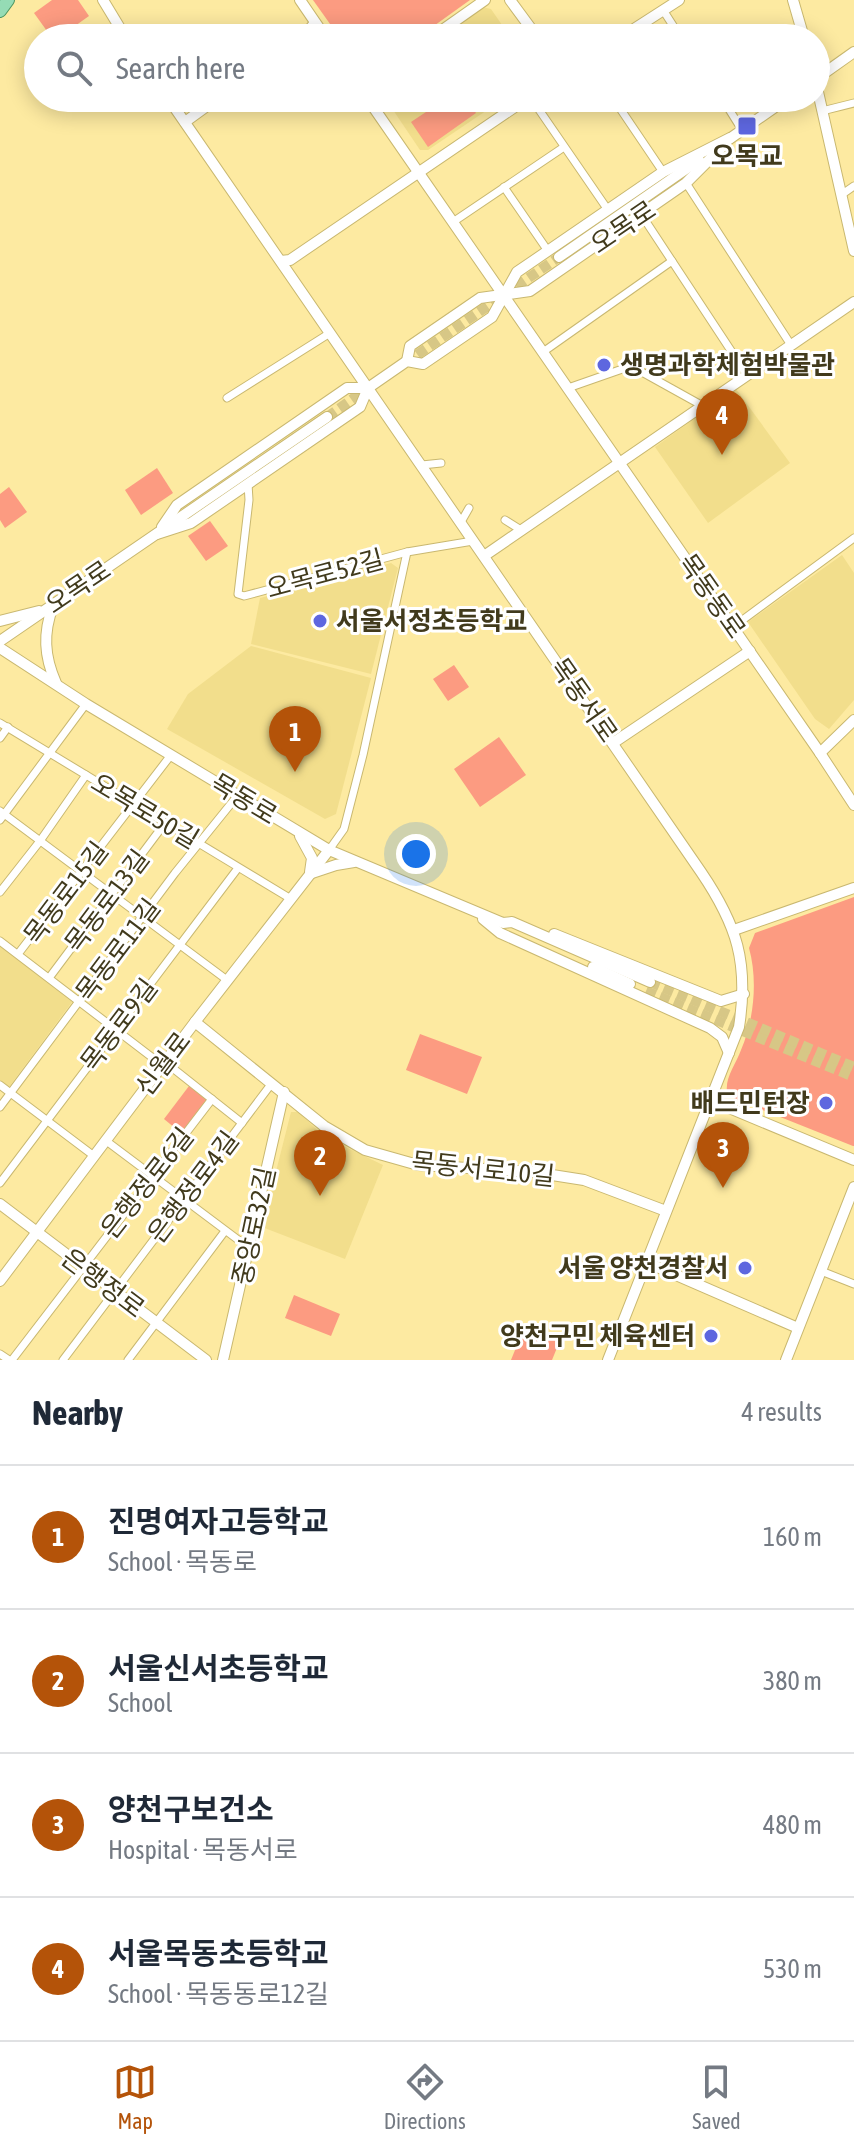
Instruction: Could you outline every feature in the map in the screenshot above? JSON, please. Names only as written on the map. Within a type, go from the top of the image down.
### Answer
[{"type":"main road","points":[[0,11],[8,0]]},
{"type":"main road","points":[[103,0],[118,24]]},
{"type":"main road","points":[[300,0],[315,23]]},
{"type":"main road","points":[[451,24],[485,0]]},
{"type":"main road","points":[[510,0],[528,24]]},
{"type":"main road","points":[[659,13],[673,0]]},
{"type":"main road","points":[[642,24],[679,0]]},
{"type":"main road","points":[[793,0],[800,24]]},
{"type":"main road","points":[[830,70],[854,52]]},
{"type":"main road","name":"목동서로","points":[[178,112],[718,896],[734,930],[742,963],[744,994],[739,1027],[608,1360]]},
{"type":"main road","points":[[185,122],[199,112]]},
{"type":"main road","name":"목동동로","points":[[377,112],[854,805]]},
{"type":"main road","points":[[281,261],[290,260],[509,112]]},
{"type":"main road","name":"오목로","points":[[407,361],[423,364],[481,325],[492,317],[517,272],[553,252],[768,112]]},
{"type":"main road","points":[[822,112],[854,251]]},
{"type":"main road","name":"오목로","points":[[553,252],[663,172],[730,138]]},
{"type":"main road","name":"오목로","points":[[157,534],[191,523],[360,407],[368,388],[407,361],[410,346],[480,298],[530,291],[562,269],[686,183],[730,138]]},
{"type":"main road","points":[[553,252],[548,262],[562,269]]},
{"type":"main road","points":[[484,556],[854,302]]},
{"type":"main road","name":"오목로","points":[[157,534],[177,505],[347,388],[368,388]]},
{"type":"main road","points":[[330,400],[339,401],[345,407],[341,420]]},
{"type":"main road","name":"오목로","points":[[0,641],[327,417]]},
{"type":"main road","points":[[0,621],[49,607],[45,640],[57,685]]},
{"type":"main road","name":"목동로","points":[[0,648],[86,704],[329,850],[503,923],[508,932],[648,986]]},
{"type":"main road","points":[[613,743],[750,651]]},
{"type":"main road","points":[[820,753],[854,720]]},
{"type":"main road","points":[[297,831],[312,858],[310,874],[336,865],[359,862]]},
{"type":"main road","name":"신월로","points":[[0,1281],[329,850]]},
{"type":"main road","points":[[734,930],[854,888]]},
{"type":"main road","points":[[476,912],[509,917],[721,1001],[744,994]]},
{"type":"main road","points":[[476,912],[500,933],[710,1028],[722,1037],[729,1053]]},
{"type":"main road","name":"목동서로10길","points":[[195,1022],[348,1142],[388,1158],[418,1165],[533,1172],[584,1180],[666,1211]]},
{"type":"main road","name":"중앙로32길","points":[[223,1360],[284,1092]]},
{"type":"main road","points":[[710,1100],[854,1160]]},
{"type":"main road","points":[[786,1360],[854,1187]]},
{"type":"main road","name":"은행정로","points":[[0,1204],[156,1323],[192,1356],[206,1360]]},
{"type":"main road","points":[[646,1262],[798,1328]]},
{"type":"street","points":[[659,13],[669,24]]},
{"type":"street","points":[[830,109],[854,103]]},
{"type":"street","name":"오목로","points":[[540,112],[608,210]]},
{"type":"street","name":"오목로","points":[[622,112],[663,172]]},
{"type":"street","points":[[731,112],[742,130]]},
{"type":"street","points":[[453,222],[564,147]]},
{"type":"street","points":[[686,183],[791,345]]},
{"type":"street","points":[[841,195],[854,186]]},
{"type":"street","points":[[504,187],[553,252]]},
{"type":"street","points":[[641,214],[747,375]]},
{"type":"street","points":[[543,352],[672,261]]},
{"type":"street","points":[[227,398],[330,333]]},
{"type":"street","points":[[568,388],[631,366],[703,406]]},
{"type":"street","points":[[422,465],[441,463]]},
{"type":"street","name":"오목로52길","points":[[248,484],[249,500],[238,594],[244,596],[407,552],[473,541]]},
{"type":"street","points":[[461,522],[469,508]]},
{"type":"street","points":[[505,520],[521,530]]},
{"type":"street","points":[[733,627],[854,538]]},
{"type":"street","points":[[329,850],[344,829],[407,552]]},
{"type":"street","points":[[86,704],[1,815],[227,980]]},
{"type":"street","points":[[0,738],[4,725]]},
{"type":"street","name":"오목로50길","points":[[4,725],[291,899]]},
{"type":"street","name":"목동로15길","points":[[18,954],[171,755]]},
{"type":"street","points":[[0,892],[86,775]]},
{"type":"street","name":"목동로11길","points":[[0,1107],[238,795]]},
{"type":"street","name":"목동로13길","points":[[49,978],[165,823]]},
{"type":"street","name":"목동로9길","points":[[0,1183],[238,868]]},
{"type":"street","points":[[0,941],[242,1123]]},
{"type":"street","name":"은행정로4길","points":[[63,1360],[272,1083]]},
{"type":"street","points":[[0,1085],[94,1156]]},
{"type":"street","name":"은행정로6길","points":[[10,1360],[212,1099]]},
{"type":"street","points":[[105,1140],[249,1248]]},
{"type":"street","points":[[128,1360],[225,1231]]},
{"type":"street","points":[[821,1271],[854,1284]]},
{"type":"street","points":[[0,1354],[10,1360]]},
{"type":"shaded area","points":[[52,0],[78,0],[89,16],[78,24],[42,24],[34,13]]},
{"type":"shaded area","points":[[313,0],[470,0],[437,24],[330,24]]},
{"type":"shaded area","points":[[482,7],[491,9],[501,24],[458,24]]},
{"type":"shaded area","points":[[394,112],[484,112],[428,150],[420,150]]},
{"type":"shaded area","points":[[426,112],[476,113],[428,147],[411,122]]},
{"type":"shaded area","points":[[736,389],[790,463],[708,523],[655,447]]},
{"type":"shaded area","points":[[157,468],[173,493],[141,515],[125,490]]},
{"type":"shaded area","points":[[9,487],[27,512],[5,528],[0,520],[0,494]]},
{"type":"shaded area","points":[[210,521],[228,546],[206,561],[188,536]]},
{"type":"shaded area","points":[[842,555],[854,573],[854,700],[829,729],[815,719],[748,622]]},
{"type":"shaded area","name":"서울서정초등학교","points":[[391,563],[398,568],[371,674],[251,644],[260,598]]},
{"type":"shaded area","points":[[251,646],[371,678],[336,814],[325,819],[167,729],[188,694]]},
{"type":"shaded area","points":[[454,665],[469,687],[448,701],[433,679]]},
{"type":"shaded area","points":[[499,737],[526,775],[480,807],[454,769]]},
{"type":"shaded area","points":[[854,897],[853,1146],[735,1099],[727,1092],[727,1086],[752,1013],[754,986],[749,948],[755,933]]},
{"type":"shaded area","points":[[0,946],[72,1002],[9,1087],[0,1080]]},
{"type":"shaded area","points":[[420,1034],[482,1057],[467,1094],[406,1070]]},
{"type":"shaded area","points":[[189,1086],[208,1100],[181,1133],[164,1119]]},
{"type":"shaded area","points":[[291,1112],[298,1112],[325,1137],[383,1165],[345,1259],[262,1227]]},
{"type":"shaded area","points":[[294,1295],[340,1314],[331,1336],[285,1318]]},
{"type":"shaded area","points":[[526,1323],[561,1338],[552,1360],[511,1360]]},
{"type":"tunnel","points":[[405,363],[559,257]]},
{"type":"tunnel","points":[[327,417],[368,388]]},
{"type":"tunnel","points":[[650,982],[854,1067]]},
{"type":"tunnel","points":[[646,991],[854,1077]]},
{"type":"place","name":"오목교","points":[[747,126]]},
{"type":"place","name":"생명과학체험박물관","points":[[604,365]]},
{"type":"place","name":"서울목동초등학교","points":[[722,455]]},
{"type":"place","name":"서울서정초등학교","points":[[320,621]]},
{"type":"place","name":"진명여자고등학교","points":[[295,772]]},
{"type":"place","name":"배드민턴장","points":[[826,1103]]},
{"type":"place","name":"양천구보건소","points":[[723,1188]]},
{"type":"place","name":"서울신서초등학교","points":[[320,1196]]},
{"type":"place","name":"서울 양천경찰서","points":[[745,1268]]},
{"type":"place","name":"양천구민 체육센터","points":[[711,1336]]}]
